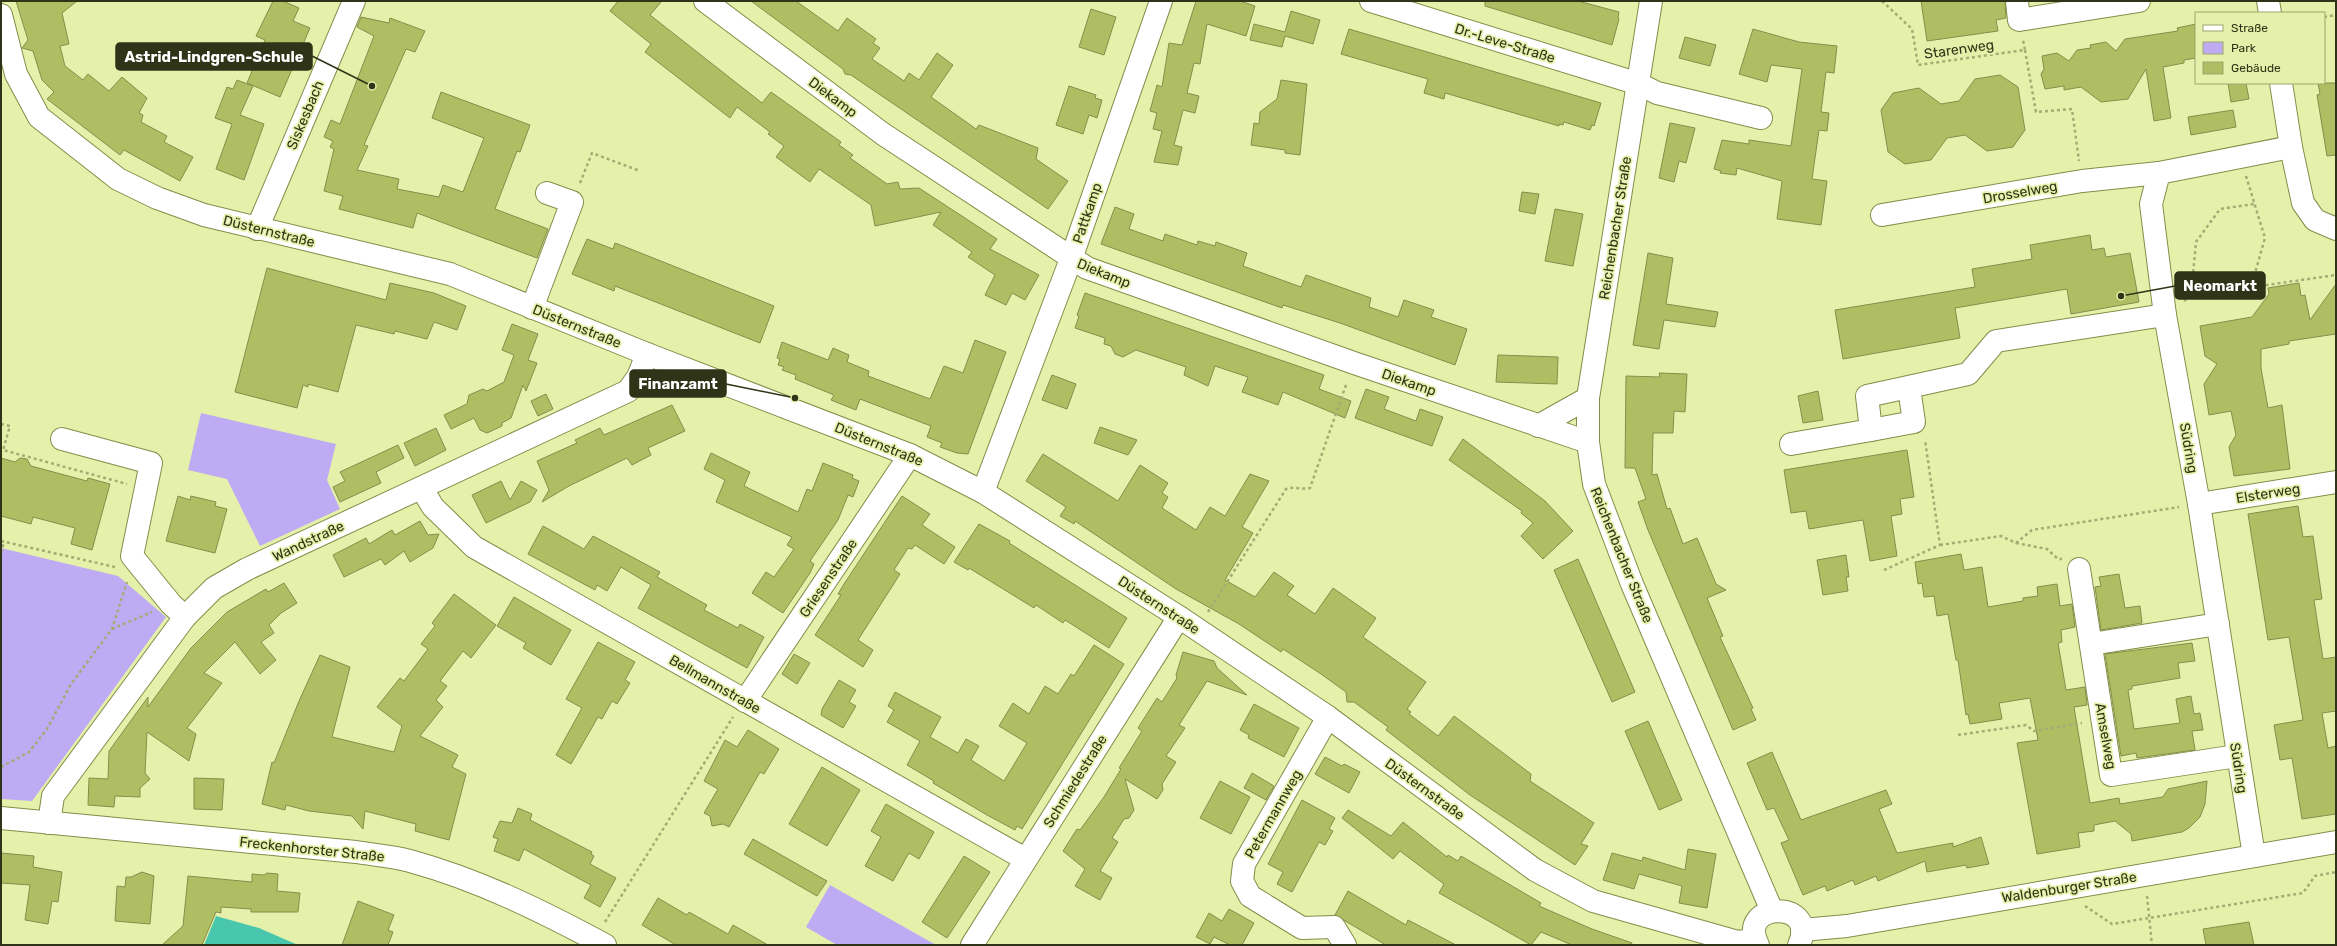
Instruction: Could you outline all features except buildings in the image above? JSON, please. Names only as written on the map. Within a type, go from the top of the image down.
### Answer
[{"type":"street","name":"Siskesbach","points":[[257,229],[354,1]]},
{"type":"street","name":"Diekamp","points":[[705,1],[884,134],[1086,268],[1354,363],[1588,442]]},
{"type":"street","name":"Pattkamp","points":[[983,492],[1071,259],[1161,1]]},
{"type":"street","name":"Dr.-Leve-Straße","points":[[1371,1],[1638,84]]},
{"type":"street","name":"Reichenbacher Straße","points":[[1651,1],[1588,398],[1588,442],[1594,484],[1632,584],[1772,910]]},
{"type":"street","points":[[2018,10],[2139,1]]},
{"type":"street","points":[[2268,1],[2270,12]]},
{"type":"street","name":"Düsternstraße","points":[[1,15],[16,74],[39,117],[118,179],[164,201],[204,215],[257,229],[450,274],[648,354],[910,454],[983,492],[1179,617],[1328,717],[1535,870],[1594,901],[1738,942],[1756,942]]},
{"type":"street","points":[[1638,84],[1657,93],[1761,118]]},
{"type":"street","points":[[2281,84],[2291,147],[2303,203],[2315,220],[2336,229]]},
{"type":"street","points":[[2159,173],[2291,147]]},
{"type":"street","name":"Drosselweg","points":[[1882,215],[2082,181],[2159,173]]},
{"type":"street","name":"Südring","points":[[2159,173],[2151,204],[2165,315],[2199,504],[2237,756],[2254,856]]},
{"type":"street","points":[[532,308],[572,202],[547,193]]},
{"type":"street","points":[[1871,430],[1867,396],[1968,374],[1996,341],[2165,315]]},
{"type":"street","name":"Wandstraße","points":[[49,824],[53,796],[178,610],[247,569],[422,489],[628,391],[638,377],[648,354]]},
{"type":"street","points":[[1791,444],[1914,422],[1908,388]]},
{"type":"street","points":[[1538,426],[1588,398]]},
{"type":"street","points":[[62,439],[151,463],[132,556],[178,610]]},
{"type":"street","name":"Griesenstraße","points":[[745,701],[910,454]]},
{"type":"street","name":"Elsterweg","points":[[2199,504],[2336,482]]},
{"type":"street","name":"Bellmannstraße","points":[[422,489],[433,507],[474,547],[1025,859]]},
{"type":"street","name":"Amselweg","points":[[2079,569],[2111,775],[2237,756]]},
{"type":"street","name":"Schmiedestraße","points":[[972,945],[1179,617]]},
{"type":"street","points":[[2091,644],[2218,624]]},
{"type":"street","name":"Petermannweg","points":[[1328,717],[1244,864],[1242,881],[1250,896],[1302,928],[1334,927],[1345,945]]},
{"type":"street","name":"Freckenhorster Straße","points":[[1,818],[49,824],[356,852],[409,860],[462,877],[532,906],[590,941]]},
{"type":"street","name":"Waldenburger Straße","points":[[1800,937],[1847,926],[2336,842]]},
{"type":"street","points":[[1756,942],[1754,930],[1757,922],[1762,915],[1772,910],[1791,913],[1799,922],[1800,937]]},
{"type":"path","name":"Starenweg","points":[[1882,1],[1912,29],[1918,65],[2025,50]]},
{"type":"path","points":[[2018,10],[2036,112],[2072,108],[2082,181]]},
{"type":"path","points":[[2325,17],[2336,15]]},
{"type":"path","points":[[572,202],[592,153],[640,171]]},
{"type":"path","points":[[2240,157],[2265,238],[2251,287]]},
{"type":"path","points":[[2191,296],[2196,242],[2220,209],[2254,204]]},
{"type":"path","points":[[2165,315],[2191,296],[2336,275]]},
{"type":"path","points":[[1197,630],[1286,489],[1292,487],[1303,489],[1310,488],[1354,363]]},
{"type":"path","points":[[1914,422],[1924,429],[1940,545]]},
{"type":"path","points":[[1,424],[10,426],[3,450],[145,488]]},
{"type":"path","points":[[2016,543],[2032,530],[2199,504]]},
{"type":"path","points":[[1884,570],[1940,545],[2000,536],[2016,543],[2047,549],[2058,559],[2077,559],[2079,569]]},
{"type":"path","points":[[1,553],[3,541],[122,569]]},
{"type":"path","points":[[1,767],[29,752],[47,729],[71,684],[112,629],[128,578]]},
{"type":"path","points":[[112,629],[178,610]]},
{"type":"path","points":[[590,941],[745,701]]},
{"type":"path","points":[[1958,735],[2026,725],[2034,731],[2102,720]]},
{"type":"path","points":[[2079,907],[2085,906],[2112,924],[2149,919],[2303,893],[2315,876],[2336,872]]},
{"type":"path","points":[[2145,874],[2152,945]]},
{"type":"green space","points":[[201,413],[336,444],[327,480],[340,509],[260,546],[227,479],[188,470]]},
{"type":"green space","points":[[1,548],[118,576],[166,617],[32,801],[1,799]]},
{"type":"green space","points":[[830,885],[936,945],[837,945],[806,927]]},
{"type":"water","points":[[216,916],[259,928],[298,945],[204,945]]},
{"type":"place","name":"Astrid-Lindgren-Schule","points":[[372,86]]},
{"type":"place","name":"Neomarkt","points":[[2121,296]]},
{"type":"place","name":"Finanzamt","points":[[795,398]]}]
